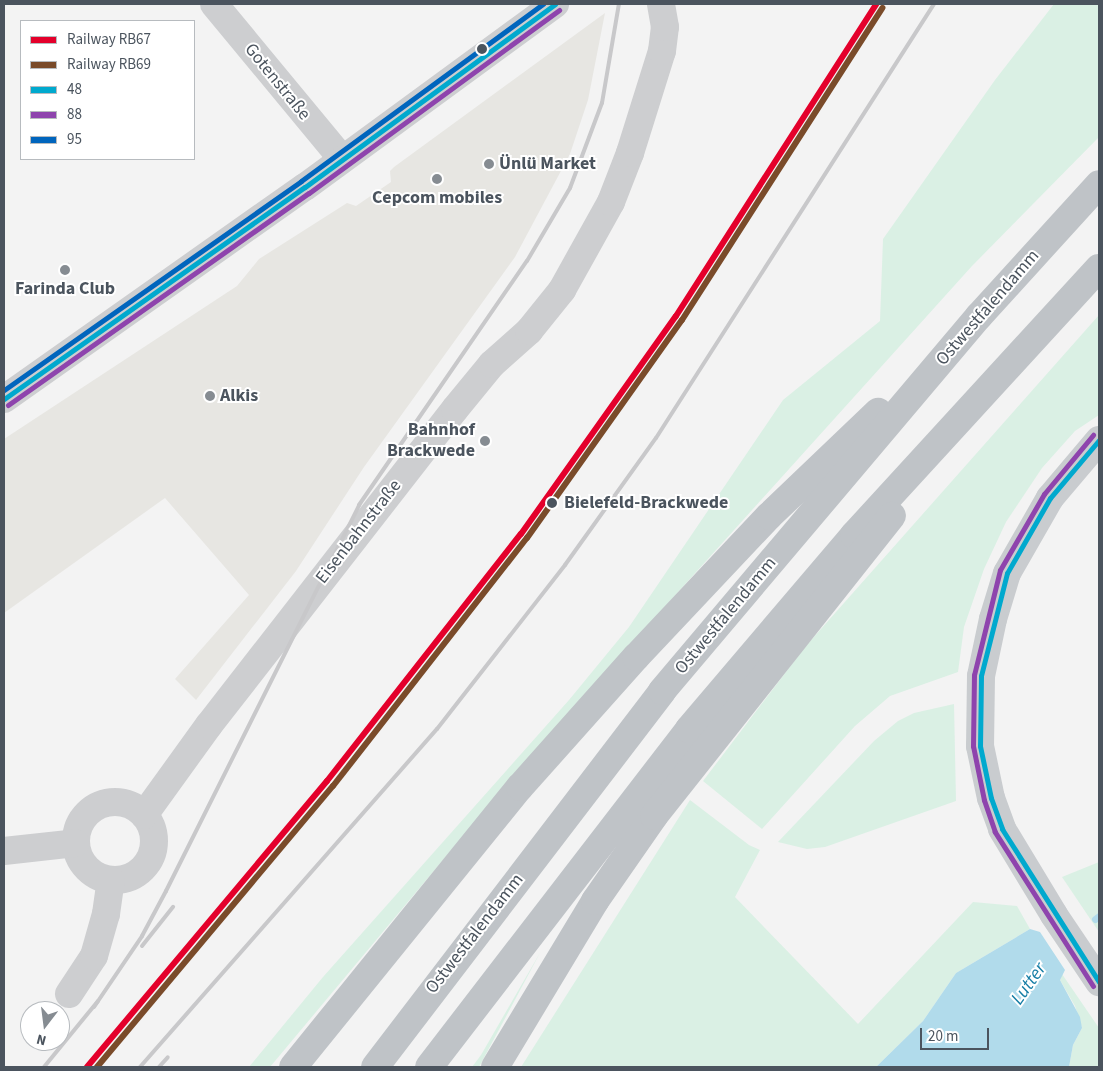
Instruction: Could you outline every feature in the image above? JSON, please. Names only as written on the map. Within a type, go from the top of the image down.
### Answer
[{"type":"highway","name":"Ostwestfalendamm","points":[[375,1067],[662,691],[979,316],[1099,184]]},
{"type":"highway","points":[[429,1067],[689,729],[854,535],[1099,268]]},
{"type":"highway","points":[[293,1067],[520,787],[636,657],[769,516],[979,316]]},
{"type":"highway","points":[[495,1067],[580,925],[654,816],[870,545],[965,416]]},
{"type":"main road","points":[[1099,440],[1050,498],[1008,573],[993,619],[981,676],[980,746],[991,798],[1002,829],[1054,915],[1099,982]]},
{"type":"street","name":"Gotenstraße","points":[[214,4],[342,159]]},
{"type":"street","points":[[4,399],[342,159],[555,4]]},
{"type":"street","name":"Eisenbahnstraße","points":[[144,815],[209,725],[445,422],[492,364],[529,331],[562,290],[611,202],[630,153],[662,51],[665,27],[661,4]]},
{"type":"street","points":[[124,803],[144,815],[153,835],[150,856],[136,874],[111,880],[87,868],[79,856],[76,843],[82,819],[97,806],[124,803]]},
{"type":"street","points":[[4,851],[76,843]]},
{"type":"street","points":[[69,994],[94,956],[106,914],[111,880]]},
{"type":"shaded area","points":[[605,13],[588,100],[570,154],[515,257],[364,467],[296,571],[196,700],[175,679],[249,595],[165,498],[4,613],[4,439],[237,286],[259,259],[347,203],[356,206],[391,182],[390,171],[394,167]]},
{"type":"green space","points":[[1054,4],[1099,4],[1099,137],[972,266],[524,763],[270,1067],[249,1067],[323,977],[569,700],[629,627],[783,400],[880,321],[883,239],[995,80]]},
{"type":"green space","points":[[1099,315],[1099,415],[1075,431],[1042,468],[1006,522],[984,569],[964,627],[958,672],[890,696],[855,726],[762,829],[703,781],[805,647]]},
{"type":"green space","points":[[954,704],[956,801],[825,847],[807,849],[778,842],[874,741],[898,721],[914,713]]},
{"type":"green space","points":[[690,800],[749,845],[760,850],[735,897],[858,1024],[973,902],[1017,906],[1030,929],[956,973],[923,1021],[876,1067],[521,1067]]},
{"type":"green space","points":[[1099,862],[1099,932],[1062,877]]},
{"type":"green space","points":[[541,951],[479,1067],[472,1067],[481,1055]]},
{"type":"green space","points":[[1062,974],[1099,1028],[1099,1067],[1069,1067],[1073,1045],[1082,1028],[1075,1006],[1060,980]]},
{"type":"water","points":[[1030,929],[1040,932],[1065,970],[1060,980],[1080,1017],[1082,1028],[1073,1045],[1069,1067],[876,1067],[923,1021],[956,973]]},
{"type":"waterway","name":"Lutter","points":[[1095,919],[1099,916]]},
{"type":"railway","points":[[94,1007],[142,936],[166,891],[359,505],[527,261],[570,188],[602,103],[619,4]]},
{"type":"railway","points":[[140,1067],[437,729],[565,565],[656,438],[934,4]]},
{"type":"railway","points":[[142,946],[173,907]]},
{"type":"railway","points":[[44,1067],[98,1001]]},
{"type":"railway","points":[[159,1067],[168,1057]]},
{"type":"rail line","name":"RB67","points":[[87,1067],[327,781],[521,534],[676,316],[876,4]]},
{"type":"rail line","name":"RB69","points":[[97,1067],[333,786],[527,538],[682,320],[882,8]]},
{"type":"transit line","name":"95","points":[[4,390],[301,181],[543,4]]},
{"type":"transit line","name":"48","points":[[4,399],[305,187],[555,4]]},
{"type":"transit line","name":"88","points":[[8,405],[309,193],[559,10]]},
{"type":"transit line","name":"88","points":[[1093,435],[1044,494],[1000,570],[974,675],[973,746],[984,800],[995,832],[1093,986]]},
{"type":"transit line","name":"48","points":[[1099,440],[1050,498],[1007,573],[981,676],[980,746],[991,798],[1002,829],[1099,982]]},
{"type":"place","name":"Ünlü Market","points":[[489,164]]},
{"type":"place","name":"Cepcom mobiles","points":[[437,179]]},
{"type":"place","name":"Farinda Club","points":[[65,270]]},
{"type":"place","name":"Alkis","points":[[210,396]]},
{"type":"place","name":"Bahnhof Brackwede","points":[[485,441]]},
{"type":"place","name":"Bielefeld-Brackwede","points":[[552,503]]}]
